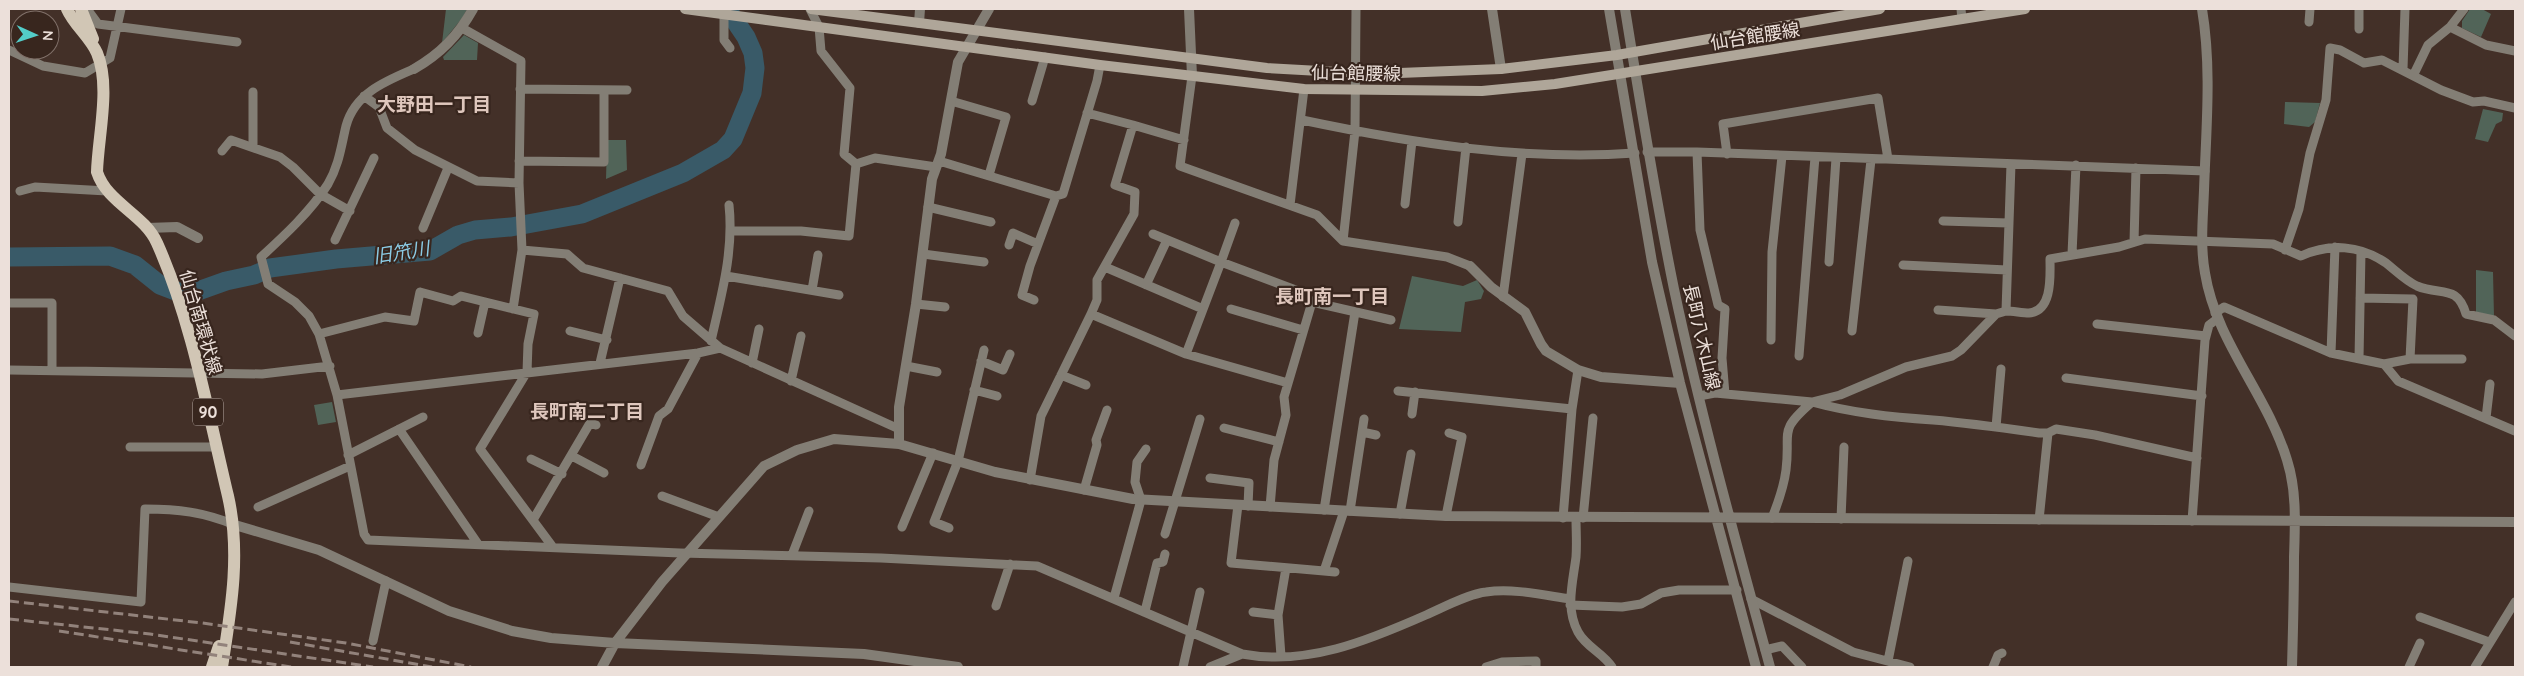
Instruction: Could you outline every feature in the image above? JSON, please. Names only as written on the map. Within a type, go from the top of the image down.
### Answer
[{"type":"main road","name":"90","points":[[67,9],[94,47],[102,64]]},
{"type":"main road","name":"90","points":[[82,9],[93,34],[94,47]]},
{"type":"main road","name":"仙台館腰線","points":[[685,9],[1100,65],[1304,89],[1482,91],[1555,84],[1635,72],[1962,14],[2025,9]]},
{"type":"main road","name":"仙台館腰線","points":[[811,9],[1267,68],[1357,74],[1501,69],[1617,55],[1880,9]]},
{"type":"main road","name":"仙台南環状線","points":[[102,64],[103,81],[97,172],[107,191],[147,228],[157,241],[178,300],[198,373],[234,525],[236,555],[222,667]]},
{"type":"main road","name":"仙台南環状線","points":[[212,667],[230,610]]},
{"type":"street","points":[[87,9],[98,24],[237,42]]},
{"type":"street","points":[[9,50],[43,66],[78,74],[85,73],[110,58],[121,9]]},
{"type":"street","points":[[473,9],[462,28],[439,52],[414,69],[379,85],[357,103],[347,124],[339,161],[320,194],[261,257],[266,280],[273,287],[296,302],[309,316],[319,334],[337,395],[364,534],[368,540],[1037,566],[1242,654],[1281,656],[1345,648],[1485,592],[1517,592],[1570,602],[1622,607],[1641,604],[1661,593],[1679,590],[1737,590]]},
{"type":"street","points":[[811,9],[819,27],[821,51],[850,88],[844,154],[856,164]]},
{"type":"street","points":[[919,23],[920,9]]},
{"type":"street","points":[[899,444],[900,408],[923,254],[928,207],[958,62],[989,9]]},
{"type":"street","points":[[1189,9],[1192,76],[1180,166],[1317,215],[1343,241],[1447,257],[1470,266],[1503,297],[1529,317],[1536,336],[1546,351],[1578,370],[1601,377],[1680,383]]},
{"type":"street","points":[[1343,241],[1355,131],[1357,90],[1356,9]]},
{"type":"street","points":[[1492,9],[1501,69]]},
{"type":"street","points":[[1609,9],[1635,153],[1652,262],[1680,383],[1737,590],[1756,667]]},
{"type":"street","name":"長町八木山線","points":[[1625,9],[1648,152],[1677,301],[1699,396],[1770,667]]},
{"type":"street","points":[[2202,9],[2208,66],[2202,241],[2204,271],[2216,316],[2270,418],[2284,451],[2291,476],[2295,520],[2292,667]]},
{"type":"street","points":[[2309,22],[2310,9]]},
{"type":"street","points":[[2359,29],[2360,9]]},
{"type":"street","points":[[2403,69],[2405,9]]},
{"type":"street","points":[[2414,74],[2428,45],[2450,27],[2464,9]]},
{"type":"street","points":[[720,13],[724,40],[730,48]]},
{"type":"street","points":[[2450,27],[2486,44],[2515,51]]},
{"type":"street","points":[[462,28],[521,61],[519,182],[522,250],[514,309]]},
{"type":"street","points":[[2285,250],[2299,209],[2310,153],[2326,100],[2330,48],[2340,50],[2364,63],[2382,60],[2414,74],[2441,90],[2473,102],[2484,101],[2515,108]]},
{"type":"street","points":[[1032,101],[1044,57]]},
{"type":"street","points":[[856,164],[875,158],[938,164],[990,176],[1056,196],[1063,194],[1100,65]]},
{"type":"street","points":[[520,89],[627,90]]},
{"type":"street","points":[[1290,205],[1302,120],[1304,89]]},
{"type":"street","points":[[519,161],[604,162],[604,90]]},
{"type":"street","points":[[253,92],[253,146]]},
{"type":"street","points":[[364,96],[379,107],[387,128],[415,150],[477,181],[519,182]]},
{"type":"street","points":[[1727,154],[1722,124],[1878,98],[1888,159]]},
{"type":"street","points":[[951,101],[1006,117],[990,176]]},
{"type":"street","points":[[1087,113],[1184,140]]},
{"type":"street","points":[[1302,120],[1412,141],[1522,154],[1635,153]]},
{"type":"street","points":[[1030,480],[1041,416],[1097,300],[1097,280],[1134,214],[1135,192],[1115,185],[1133,126]]},
{"type":"street","points":[[222,151],[231,140],[253,146],[280,157],[294,167],[320,194],[350,211]]},
{"type":"street","points":[[1405,204],[1412,141]]},
{"type":"street","points":[[1458,222],[1466,148]]},
{"type":"street","points":[[1648,152],[1697,152],[2205,171]]},
{"type":"street","points":[[1697,152],[1700,230],[1718,305],[1725,309],[1722,358],[1726,394]]},
{"type":"street","points":[[1503,297],[1522,154]]},
{"type":"street","points":[[1771,340],[1772,252],[1782,156]]},
{"type":"street","points":[[1799,356],[1815,157]]},
{"type":"street","points":[[335,240],[374,158]]},
{"type":"street","points":[[1829,262],[1836,158]]},
{"type":"street","points":[[1852,331],[1871,160]]},
{"type":"street","points":[[732,231],[800,231],[849,236],[856,164]]},
{"type":"street","points":[[2006,311],[2011,164]]},
{"type":"street","points":[[2072,254],[2076,166]]},
{"type":"street","points":[[423,228],[448,168]]},
{"type":"street","points":[[2134,242],[2136,168]]},
{"type":"street","points":[[20,191],[35,187],[107,191]]},
{"type":"street","points":[[1034,300],[1022,295],[1056,196]]},
{"type":"street","points":[[711,341],[726,276],[732,231],[729,206]]},
{"type":"street","points":[[928,207],[991,222]]},
{"type":"street","points":[[1943,221],[2008,223]]},
{"type":"street","points":[[1186,354],[1235,222]]},
{"type":"street","points":[[147,228],[177,227],[198,238]]},
{"type":"street","points":[[1009,245],[1013,233],[1038,244]]},
{"type":"street","points":[[1153,234],[1301,292],[1312,302],[1391,320]]},
{"type":"street","points":[[1938,310],[1996,314],[2006,311],[2031,313],[2040,309],[2048,297],[2050,259],[2072,254],[2095,252],[2146,239],[2273,244],[2301,256],[2319,248],[2335,247],[2372,254],[2417,286],[2456,294],[2462,301],[2466,314],[2494,320],[2515,336]]},
{"type":"street","points":[[1146,285],[1167,240]]},
{"type":"street","points":[[2331,353],[2335,247]]},
{"type":"street","points":[[522,250],[567,254],[583,268],[668,291],[683,316],[720,348],[900,429]]},
{"type":"street","points":[[2358,359],[2361,252]]},
{"type":"street","points":[[923,254],[984,262]]},
{"type":"street","points":[[812,290],[818,255]]},
{"type":"street","points":[[1903,265],[2007,270]]},
{"type":"street","points":[[1105,267],[1203,309]]},
{"type":"street","points":[[726,276],[838,295]]},
{"type":"street","points":[[600,363],[620,278]]},
{"type":"street","points":[[319,334],[385,317],[414,321],[420,292],[453,301],[461,296],[534,314],[528,344],[527,372],[480,449],[552,546]]},
{"type":"street","points":[[2360,298],[2413,299],[2410,359]]},
{"type":"street","points":[[1662,304],[1677,301]]},
{"type":"street","points":[[478,333],[485,302]]},
{"type":"street","points":[[1270,507],[1272,476],[1286,415],[1284,397],[1312,302]]},
{"type":"street","points":[[9,303],[52,303],[52,370]]},
{"type":"street","points":[[916,304],[944,307]]},
{"type":"street","points":[[2192,521],[2206,336],[2209,325],[2224,307],[2331,353],[2358,359],[2384,364],[2410,359],[2462,359]]},
{"type":"street","points":[[1231,309],[1303,330]]},
{"type":"street","points":[[1324,510],[1356,312]]},
{"type":"street","points":[[1091,314],[1186,354],[1288,383]]},
{"type":"street","points":[[1772,518],[1786,470],[1788,428],[1794,417],[1812,402],[1840,395],[1906,368],[1952,356],[1961,350],[1996,314]]},
{"type":"street","points":[[2097,324],[2206,336]]},
{"type":"street","points":[[752,363],[759,329]]},
{"type":"street","points":[[570,331],[606,340]]},
{"type":"street","points":[[791,380],[801,336]]},
{"type":"street","points":[[337,395],[698,353],[720,348]]},
{"type":"street","points":[[949,528],[934,522],[958,461],[984,350]]},
{"type":"street","points":[[641,465],[659,416],[668,409],[698,353]]},
{"type":"street","points":[[981,362],[1003,370],[1010,354]]},
{"type":"street","points":[[2384,364],[2398,381],[2515,431]]},
{"type":"street","points":[[9,370],[262,374],[330,366]]},
{"type":"street","points":[[906,366],[937,372]]},
{"type":"street","points":[[1996,427],[2001,369]]},
{"type":"street","points":[[1563,518],[1572,409],[1578,370]]},
{"type":"street","points":[[1061,374],[1086,385]]},
{"type":"street","points":[[2066,378],[2202,396]]},
{"type":"street","points":[[2486,418],[2490,384]]},
{"type":"street","points":[[974,390],[997,396]]},
{"type":"street","points":[[1398,390],[1572,409]]},
{"type":"street","points":[[1412,414],[1415,392]]},
{"type":"street","points":[[1699,396],[1715,393],[1812,402],[1891,418],[1996,427],[2048,434],[2056,429],[2095,435],[2197,458]]},
{"type":"street","points":[[1084,490],[1097,446],[1096,440],[1107,410]]},
{"type":"street","points":[[348,455],[423,417]]},
{"type":"street","points":[[1593,418],[1570,602],[1578,632],[1590,646],[1604,656],[1612,667]]},
{"type":"street","points":[[1165,534],[1200,419]]},
{"type":"street","points":[[1324,571],[1347,511],[1364,419]]},
{"type":"street","points":[[533,520],[562,474],[590,423],[596,424]]},
{"type":"street","points":[[1224,428],[1279,442]]},
{"type":"street","points":[[399,429],[478,544]]},
{"type":"street","points":[[1362,432],[1376,435]]},
{"type":"street","points":[[1446,516],[1462,437],[1449,433]]},
{"type":"street","points":[[2039,520],[2048,434]]},
{"type":"street","points":[[602,667],[614,643],[662,582],[764,466],[797,450],[834,439],[899,444],[1030,480],[1141,500],[1400,514],[1563,518],[1717,517],[2515,522]]},
{"type":"street","points":[[130,448],[216,447]]},
{"type":"street","points":[[1841,519],[1844,448]]},
{"type":"street","points":[[1114,598],[1141,500],[1135,472],[1137,462],[1146,449]]},
{"type":"street","points":[[902,527],[933,454]]},
{"type":"street","points":[[1400,514],[1411,454]]},
{"type":"street","points":[[572,456],[604,473]]},
{"type":"street","points":[[532,460],[562,474]]},
{"type":"street","points":[[258,507],[350,466]]},
{"type":"street","points":[[1210,478],[1249,483],[1231,563],[1335,572]]},
{"type":"street","points":[[662,496],[719,517]]},
{"type":"street","points":[[9,587],[141,602],[145,509],[179,509],[214,517],[234,525],[319,550],[449,611],[512,631],[551,638],[614,643],[864,654],[958,667]]},
{"type":"street","points":[[792,555],[809,511]]},
{"type":"street","points":[[1145,611],[1158,563],[1163,562],[1165,554]]},
{"type":"street","points":[[1888,662],[1908,561]]},
{"type":"street","points":[[996,606],[1010,564]]},
{"type":"street","points":[[1281,656],[1278,615],[1286,568]]},
{"type":"street","points":[[373,641],[386,581]]},
{"type":"street","points":[[1182,667],[1192,632],[1200,592]]},
{"type":"street","points":[[1751,599],[1853,652],[1910,667]]},
{"type":"street","points":[[2475,667],[2515,602]]},
{"type":"street","points":[[1253,612],[1278,615]]},
{"type":"street","points":[[2420,617],[2489,642]]},
{"type":"street","points":[[2409,667],[2420,643]]},
{"type":"street","points":[[1765,650],[1782,646],[1802,667]]},
{"type":"street","points":[[1994,667],[1998,655],[2002,653]]},
{"type":"street","points":[[1210,667],[1242,654]]},
{"type":"street","points":[[1486,667],[1502,662],[1536,661],[1536,667]]},
{"type":"green space","points":[[446,9],[467,9],[463,17],[442,43]]},
{"type":"green space","points":[[2470,9],[2482,9],[2491,14],[2481,37],[2462,28],[2462,21]]},
{"type":"green space","points":[[464,35],[478,43],[477,60],[444,60],[443,57]]},
{"type":"green space","points":[[2285,102],[2320,103],[2315,122],[2309,127],[2284,124]]},
{"type":"green space","points":[[2483,109],[2503,113],[2502,121],[2496,124],[2488,142],[2475,139]]},
{"type":"green space","points":[[607,140],[626,140],[627,170],[606,179]]},
{"type":"green space","points":[[2476,270],[2493,272],[2494,317],[2476,314]]},
{"type":"green space","points":[[1412,276],[1463,286],[1477,280],[1484,291],[1481,299],[1465,302],[1461,332],[1399,329]]},
{"type":"green space","points":[[332,402],[336,422],[318,425],[314,405]]},
{"type":"waterway","name":"旧笊川","points":[[9,257],[110,256],[135,265],[160,285],[181,293],[198,291],[226,281],[254,275],[270,268],[336,259],[430,251],[458,235],[475,230],[511,227],[582,214],[683,173],[723,150],[733,139],[752,93],[755,68],[753,53],[746,37],[727,9]]},
{"type":"railway","points":[[9,601],[202,623],[346,643],[471,667]]},
{"type":"railway","points":[[9,619],[150,634],[373,667]]},
{"type":"railway","points":[[59,631],[291,667]]},
{"type":"railway","points":[[290,642],[432,667]]},
{"type":"district","name":"大野田一丁目","points":[[434,104]]},
{"type":"district","name":"長町南一丁目","points":[[1332,296]]},
{"type":"district","name":"長町南二丁目","points":[[587,411]]}]
